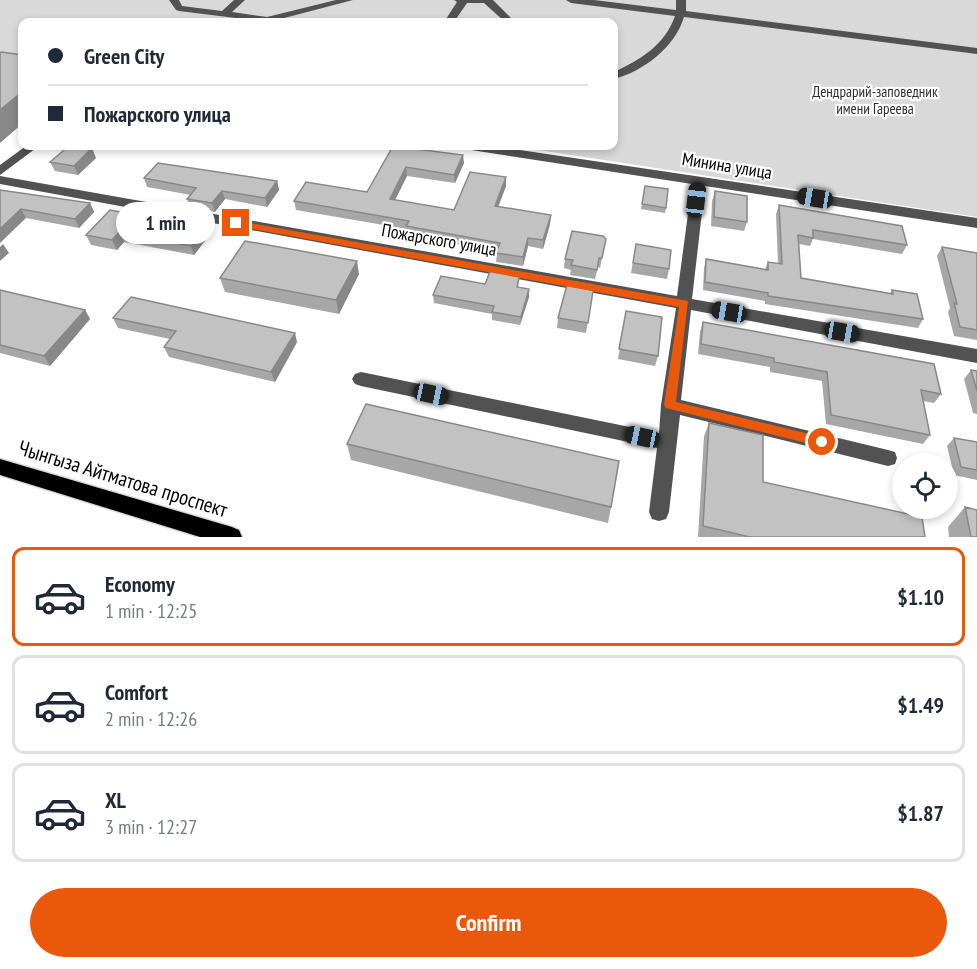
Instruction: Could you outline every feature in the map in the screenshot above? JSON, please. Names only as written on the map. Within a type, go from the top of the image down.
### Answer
[{"type":"main road","name":"Чынгыза Айтматова проспект","points":[[0,467],[232,537]]},
{"type":"street","points":[[174,0],[179,8],[249,18]]},
{"type":"street","points":[[224,14],[240,0]]},
{"type":"street","points":[[279,18],[348,0]]},
{"type":"street","points":[[451,18],[461,1],[486,0],[506,18]]},
{"type":"street","points":[[571,0],[977,51]]},
{"type":"street","points":[[618,74],[656,51],[673,33],[680,14],[681,0]]},
{"type":"street","points":[[0,171],[28,150]]},
{"type":"street","name":"Минина улица","points":[[499,150],[977,223]]},
{"type":"street","points":[[659,512],[670,405],[699,179]]},
{"type":"street","name":"Пожарского улица","points":[[0,180],[977,356]]},
{"type":"street","points":[[361,379],[666,442]]},
{"type":"street","points":[[670,405],[888,458]]},
{"type":"green space","name":"Дендрарий-заповедник имени Гареева","points":[[0,0],[977,0],[977,217],[538,150],[618,150],[618,18],[18,18],[18,69],[0,66]]},
{"type":"building","points":[[0,53],[18,54],[18,95],[0,110]]},
{"type":"building","points":[[64,150],[90,150],[74,166],[50,162]]},
{"type":"building","points":[[391,150],[424,150],[463,155],[454,175],[406,167],[390,199],[454,210],[470,172],[506,177],[495,206],[551,215],[543,240],[528,238],[523,257],[496,253],[500,243],[406,226],[409,221],[294,201],[306,182],[367,192]]},
{"type":"building","points":[[158,163],[277,181],[265,198],[222,191],[212,203],[187,199],[196,188],[144,178]]},
{"type":"building","points":[[645,186],[668,189],[666,208],[642,204]]},
{"type":"building","points":[[0,190],[90,203],[75,219],[21,209],[0,229]]},
{"type":"building","points":[[715,191],[747,196],[747,222],[714,217]]},
{"type":"building","points":[[779,205],[902,226],[907,245],[813,230],[813,238],[798,235],[801,278],[893,294],[892,290],[917,294],[923,319],[768,296],[768,293],[705,282],[706,259],[768,270],[768,262],[782,264]]},
{"type":"building","points":[[110,210],[168,221],[177,210],[202,214],[197,222],[208,223],[191,246],[119,232],[112,240],[86,235]]},
{"type":"building","points":[[572,231],[603,236],[606,239],[597,270],[571,265],[573,260],[565,259]]},
{"type":"building","points":[[245,241],[357,261],[336,300],[220,278]]},
{"type":"building","points":[[636,244],[671,250],[669,269],[633,263]]},
{"type":"building","points":[[942,247],[977,253],[977,330],[960,327],[954,303],[957,304]]},
{"type":"building","points":[[491,269],[520,274],[517,287],[529,289],[521,317],[492,312],[494,306],[433,295],[441,276],[485,284]]},
{"type":"building","points":[[568,281],[594,285],[588,323],[558,318]]},
{"type":"building","points":[[0,290],[85,310],[44,356],[0,345]]},
{"type":"building","points":[[131,297],[295,333],[271,372],[164,347],[176,331],[113,318]]},
{"type":"building","points":[[626,311],[662,317],[658,356],[619,349]]},
{"type":"building","points":[[703,322],[934,364],[941,394],[921,390],[930,435],[831,415],[827,372],[774,362],[774,358],[701,344]]},
{"type":"building","points":[[971,370],[977,371],[977,391]]},
{"type":"building","points":[[366,404],[619,461],[611,507],[347,444]]},
{"type":"building","points":[[709,423],[763,435],[763,482],[892,510],[892,519],[922,519],[925,537],[750,537],[703,526]]},
{"type":"building","points":[[954,438],[977,442],[977,470],[961,467]]},
{"type":"building","points":[[965,507],[977,510],[977,537],[971,537]]},
{"type":"route","points":[[236,223],[684,304],[670,405],[822,442]]}]
